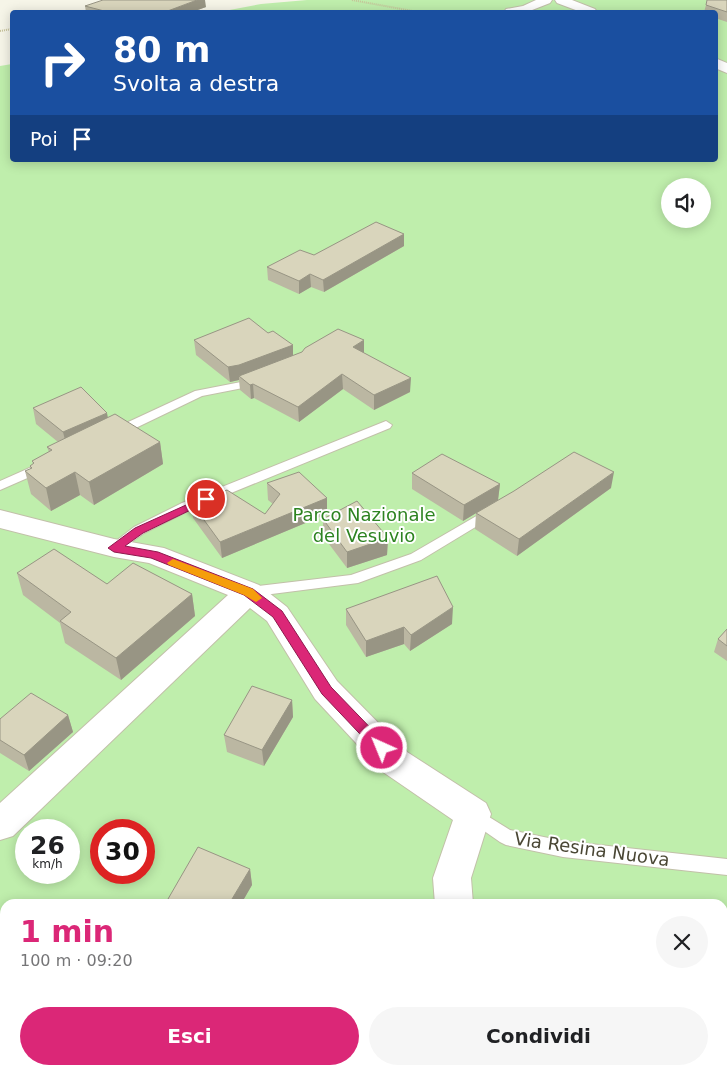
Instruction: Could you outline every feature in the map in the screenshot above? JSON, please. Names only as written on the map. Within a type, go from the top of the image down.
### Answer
[{"type":"street","points":[[521,10],[546,0]]},
{"type":"street","points":[[561,0],[586,10]]},
{"type":"street","name":"Via Resina Nuova","points":[[0,519],[114,548],[154,555],[249,592],[278,614],[326,690],[395,762],[473,814]]},
{"type":"street","points":[[0,825],[249,592]]},
{"type":"street","points":[[454,899],[452,878],[473,814]]},
{"type":"lane","points":[[100,440],[199,393],[244,385],[271,374]]},
{"type":"lane","points":[[114,548],[139,530],[187,506],[386,424]]},
{"type":"lane","points":[[0,486],[54,461]]},
{"type":"lane","points":[[249,592],[353,580],[416,557],[508,502]]},
{"type":"lane","name":"Via Resina Nuova","points":[[473,814],[506,837],[525,841],[564,848],[727,867]]},
{"type":"path","points":[[352,0],[414,10]]},
{"type":"green space","name":"Parco Nazionale del Vesuvio","points":[[307,0],[727,0],[727,899],[0,899],[0,66],[10,64],[10,162],[718,162],[718,10],[230,10],[261,4]]},
{"type":"building","points":[[103,0],[197,0],[170,10],[100,10],[85,6]]},
{"type":"building","points":[[707,0],[727,0],[727,12],[706,5]]},
{"type":"building","points":[[376,222],[404,234],[323,280],[310,274],[299,281],[267,267],[300,250],[314,255]]},
{"type":"building","points":[[249,318],[268,333],[273,331],[293,345],[239,365],[228,367],[194,340]]},
{"type":"building","points":[[338,329],[364,340],[353,347],[411,378],[374,395],[342,374],[298,407],[253,384],[250,385],[239,376],[302,352],[305,348]]},
{"type":"building","points":[[81,387],[107,413],[63,432],[33,408]]},
{"type":"building","points":[[115,414],[160,442],[89,482],[75,472],[46,488],[25,471],[32,468],[30,466],[34,463],[32,461],[52,450],[47,447]]},
{"type":"building","points":[[574,452],[614,472],[519,539],[476,513],[514,491]]},
{"type":"building","points":[[442,454],[500,484],[464,505],[412,473]]},
{"type":"building","points":[[299,472],[327,498],[220,542],[191,502],[227,490],[265,514],[280,494],[267,483]]},
{"type":"building","points":[[357,501],[388,538],[347,552],[323,519]]},
{"type":"building","points":[[54,549],[107,584],[133,563],[192,594],[116,658],[60,621],[71,612],[17,573]]},
{"type":"building","points":[[437,576],[453,607],[411,635],[404,627],[366,641],[346,609]]},
{"type":"building","points":[[727,629],[727,646],[718,639]]},
{"type":"building","points":[[252,686],[292,700],[262,750],[224,735]]},
{"type":"building","points":[[31,693],[68,715],[24,755],[0,740],[0,719]]},
{"type":"building","points":[[198,847],[250,869],[232,899],[168,899]]},
{"type":"slow traffic","points":[[173,563],[249,592],[256,598]]},
{"type":"route","points":[[206,499],[187,506],[139,530],[114,548],[154,555],[249,592],[278,614],[326,690],[382,748]]}]
